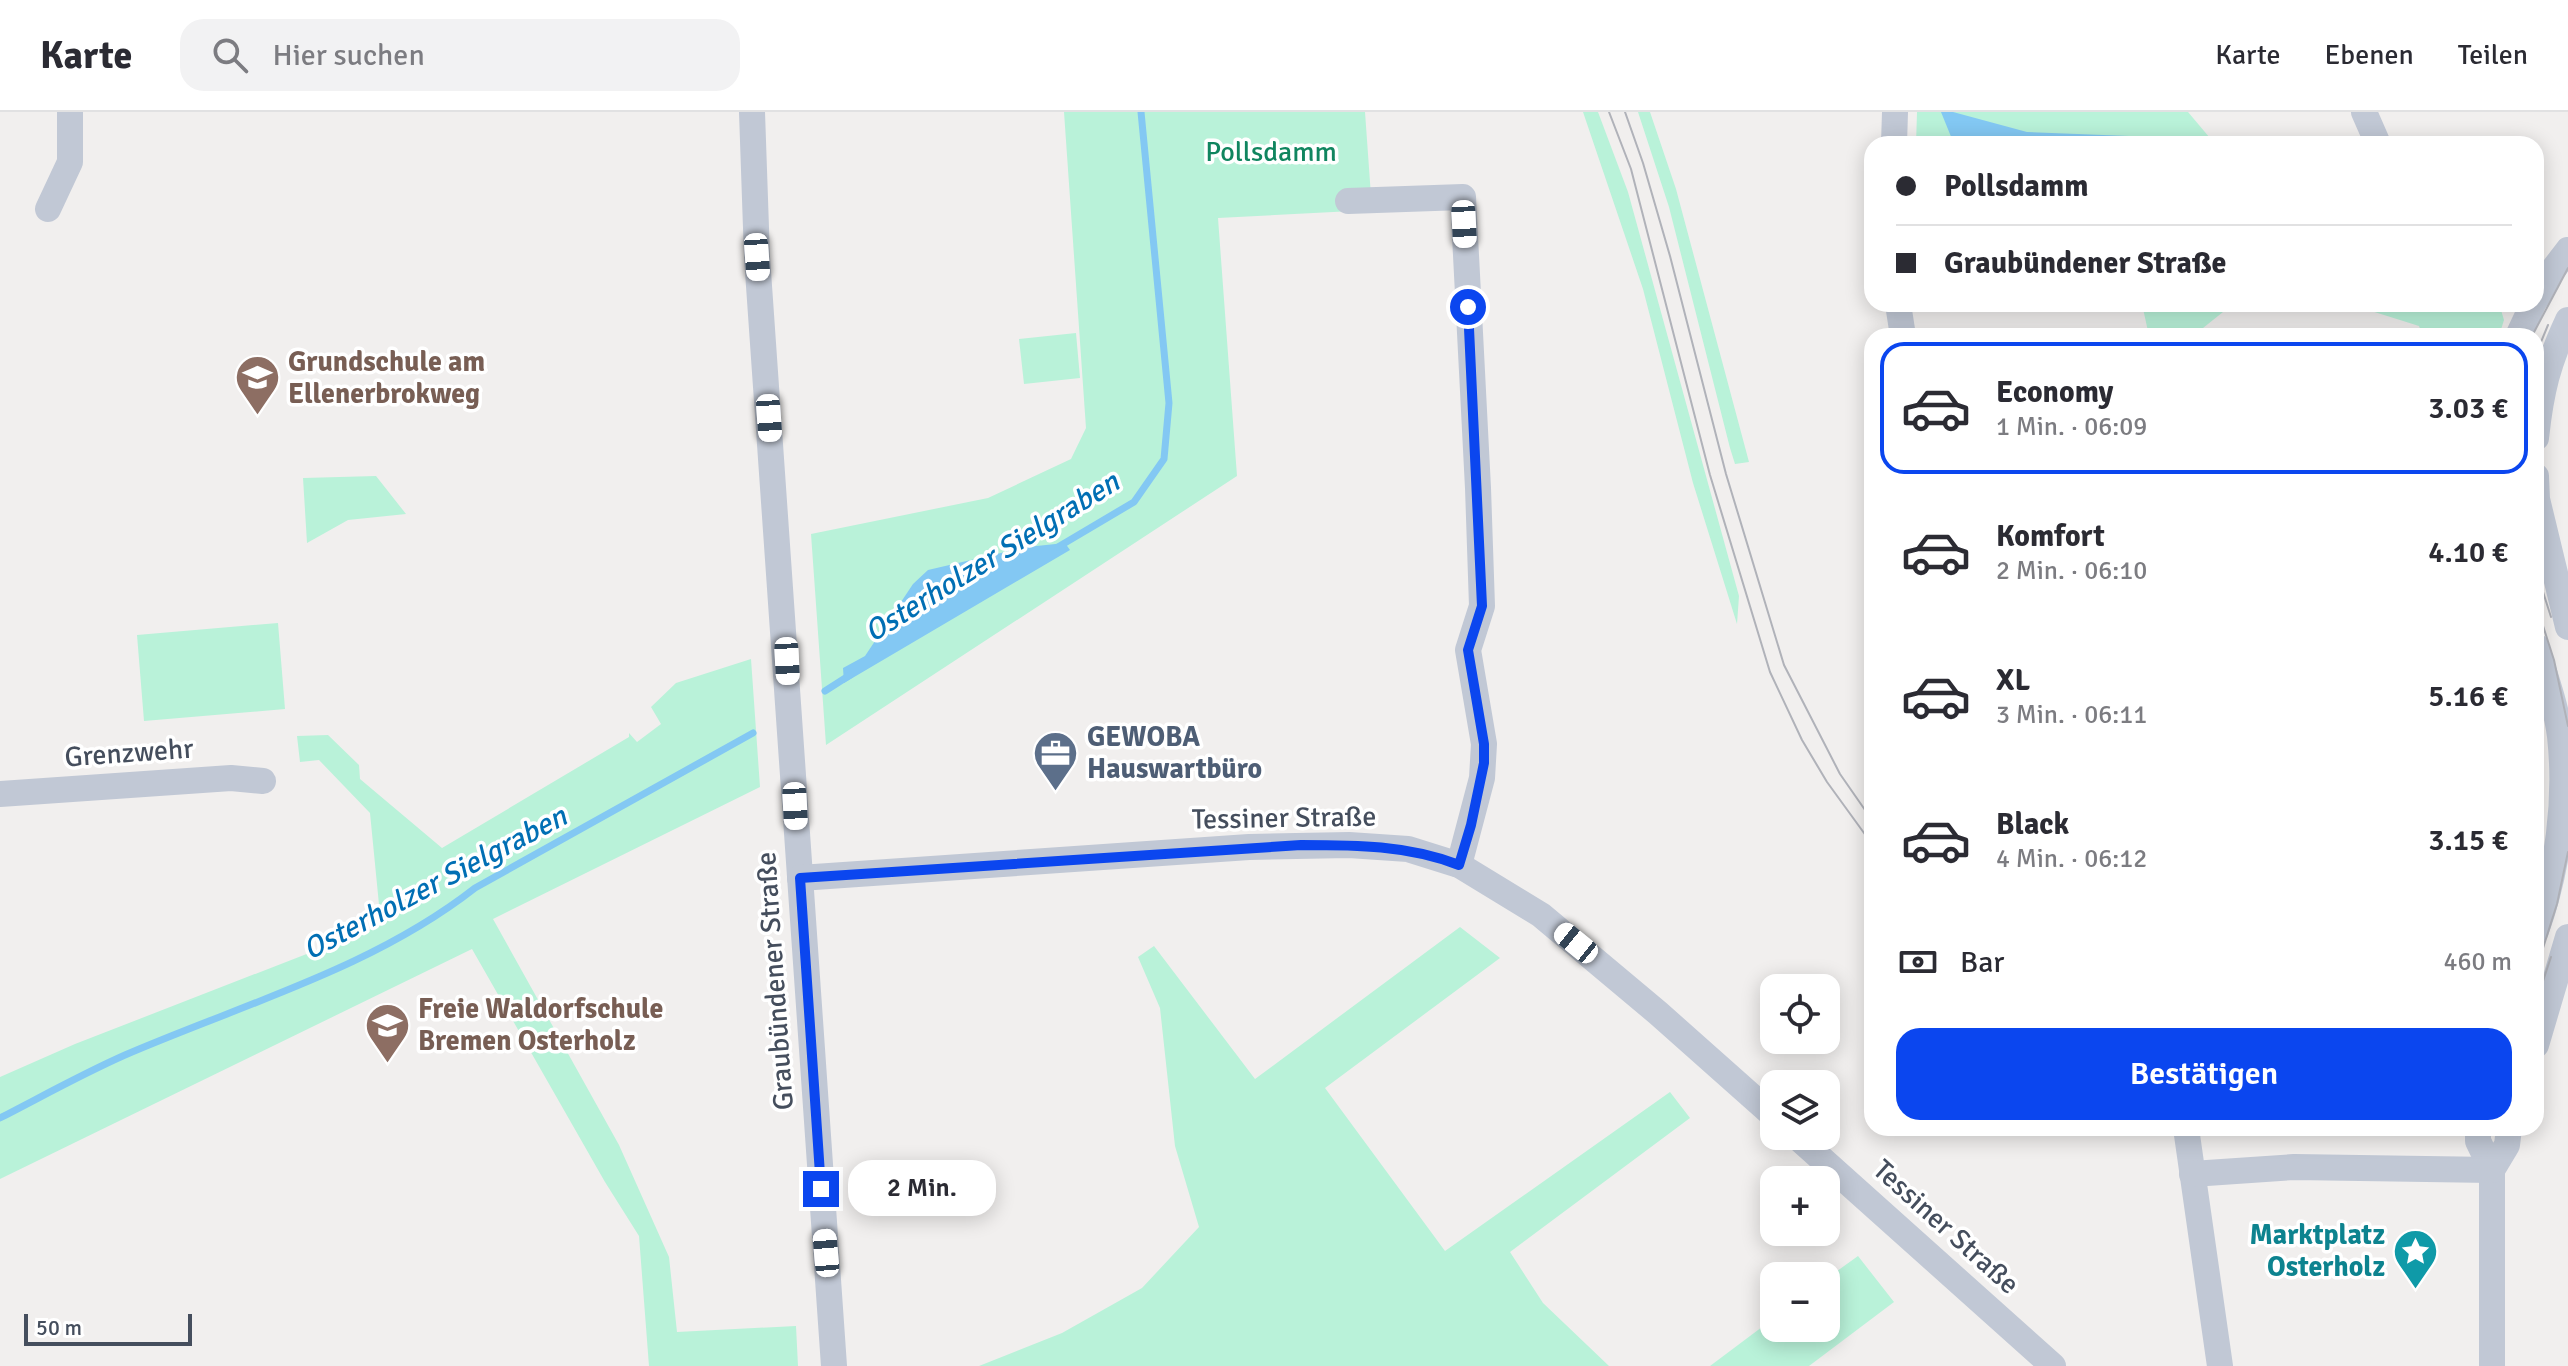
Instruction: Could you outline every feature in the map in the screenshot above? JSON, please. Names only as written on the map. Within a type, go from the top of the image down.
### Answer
[{"type":"street","points":[[48,209],[70,162],[70,112]]},
{"type":"street","name":"Graubündener Straße","points":[[752,112],[757,257],[834,1366]]},
{"type":"street","points":[[1894,136],[1895,112]]},
{"type":"street","points":[[2364,112],[2374,136]]},
{"type":"street","points":[[1348,201],[1463,197],[1482,606],[1468,650],[1484,744],[1482,778],[1459,865]]},
{"type":"street","points":[[2544,284],[2568,250]]},
{"type":"street","points":[[2544,305],[2568,317],[2550,359],[2544,383]]},
{"type":"street","points":[[2544,528],[2568,627]]},
{"type":"street","points":[[2544,672],[2560,734],[2562,778],[2556,854],[2544,900]]},
{"type":"street","name":"Grenzwehr","points":[[0,794],[231,778],[263,781]]},
{"type":"street","name":"Tessiner Straße","points":[[800,878],[1301,845],[1408,849],[1459,865],[1541,915],[1760,1104]]},
{"type":"street","points":[[2544,1018],[2568,937]]},
{"type":"street","points":[[2187,1136],[2220,1366]]},
{"type":"street","points":[[2478,1136],[2492,1170],[2492,1366]]},
{"type":"street","points":[[2492,1170],[2507,1145],[2508,1136]]},
{"type":"street","name":"Tessiner Straße","points":[[1812,1150],[2053,1366]]},
{"type":"street","points":[[2192,1174],[2294,1167],[2492,1170]]},
{"type":"green space","name":"Pollsdamm","points":[[1064,112],[1365,112],[1372,210],[1218,218],[1237,476],[826,745],[811,534],[988,498],[1071,459],[1086,428]]},
{"type":"green space","points":[[1583,112],[1598,112],[1628,192],[1739,596],[1737,624],[1693,483],[1643,289]]},
{"type":"green space","points":[[1638,112],[1650,112],[1676,189],[1749,462],[1735,464],[1669,207]]},
{"type":"green space","points":[[1917,112],[2188,112],[2208,136],[1916,136]]},
{"type":"green space","points":[[2144,312],[2223,312],[2203,328],[2147,328]]},
{"type":"green space","points":[[2374,312],[2502,312],[2504,320],[2502,328],[2419,326]]},
{"type":"green space","points":[[1076,333],[1080,378],[1024,384],[1019,339]]},
{"type":"green space","points":[[376,476],[406,514],[348,520],[307,543],[303,478]]},
{"type":"green space","points":[[278,623],[285,709],[144,721],[137,635]]},
{"type":"green space","points":[[751,659],[760,787],[493,919],[619,1145],[669,1257],[677,1332],[796,1326],[798,1366],[649,1366],[639,1236],[472,949],[0,1179],[0,1077],[75,1044],[381,925],[370,813],[319,760],[300,762],[297,736],[328,735],[359,765],[360,779],[442,848],[629,737],[629,733],[637,742],[661,724],[651,707],[676,683]]},
{"type":"green space","points":[[1460,927],[1500,958],[1325,1088],[1445,1251],[1670,1092],[1690,1118],[1510,1252],[1543,1303],[1609,1366],[979,1366],[1062,1333],[1142,1288],[1199,1227],[1175,1146],[1160,1008],[1138,957],[1154,946],[1255,1079]]},
{"type":"green space","points":[[1858,1256],[1894,1302],[1809,1366],[1710,1366],[1760,1328],[1760,1342],[1840,1342],[1840,1269]]},
{"type":"water","points":[[1941,112],[1953,112],[2027,132],[2129,136],[1951,136]]},
{"type":"water","name":"Osterholzer Sielgraben","points":[[1065,543],[1070,550],[844,683],[843,668],[865,656],[913,584],[928,570],[1027,547]]},
{"type":"waterway","name":"Osterholzer Sielgraben","points":[[1058,547],[1134,502],[1164,459],[1169,403],[1141,112]]},
{"type":"waterway","name":"Osterholzer Sielgraben","points":[[825,691],[850,675]]},
{"type":"waterway","name":"Osterholzer Sielgraben","points":[[0,1118],[125,1055],[351,963],[436,916],[475,888],[753,733]]},
{"type":"tram line","points":[[1609,112],[1631,169],[1710,475],[1770,672],[1802,740],[1827,782],[1864,833]]},
{"type":"tram line","points":[[1625,112],[1670,256],[1726,474],[1784,665],[1840,774],[1864,808]]},
{"type":"tram line","points":[[2536,328],[2568,268]]},
{"type":"tram line","points":[[2544,335],[2548,325]]},
{"type":"tram line","points":[[2544,595],[2551,617]]},
{"type":"tram line","points":[[2544,629],[2568,726]]},
{"type":"tram line","points":[[2544,945],[2568,852]]},
{"type":"tram line","points":[[2544,978],[2551,957]]},
{"type":"place","name":"Grundschule am Ellenerbrokweg","points":[[257,417]]},
{"type":"place","name":"GEWOBA Hauswartbüro","points":[[1056,792]]},
{"type":"place","name":"Freie Waldorfschule Bremen Osterholz","points":[[387,1064]]},
{"type":"place","name":"Marktplatz Osterholz","points":[[2416,1290]]},
{"type":"route","points":[[821,1189],[800,878],[1301,845],[1408,849],[1459,865],[1484,763],[1484,744],[1468,650],[1482,606],[1468,307]]}]
